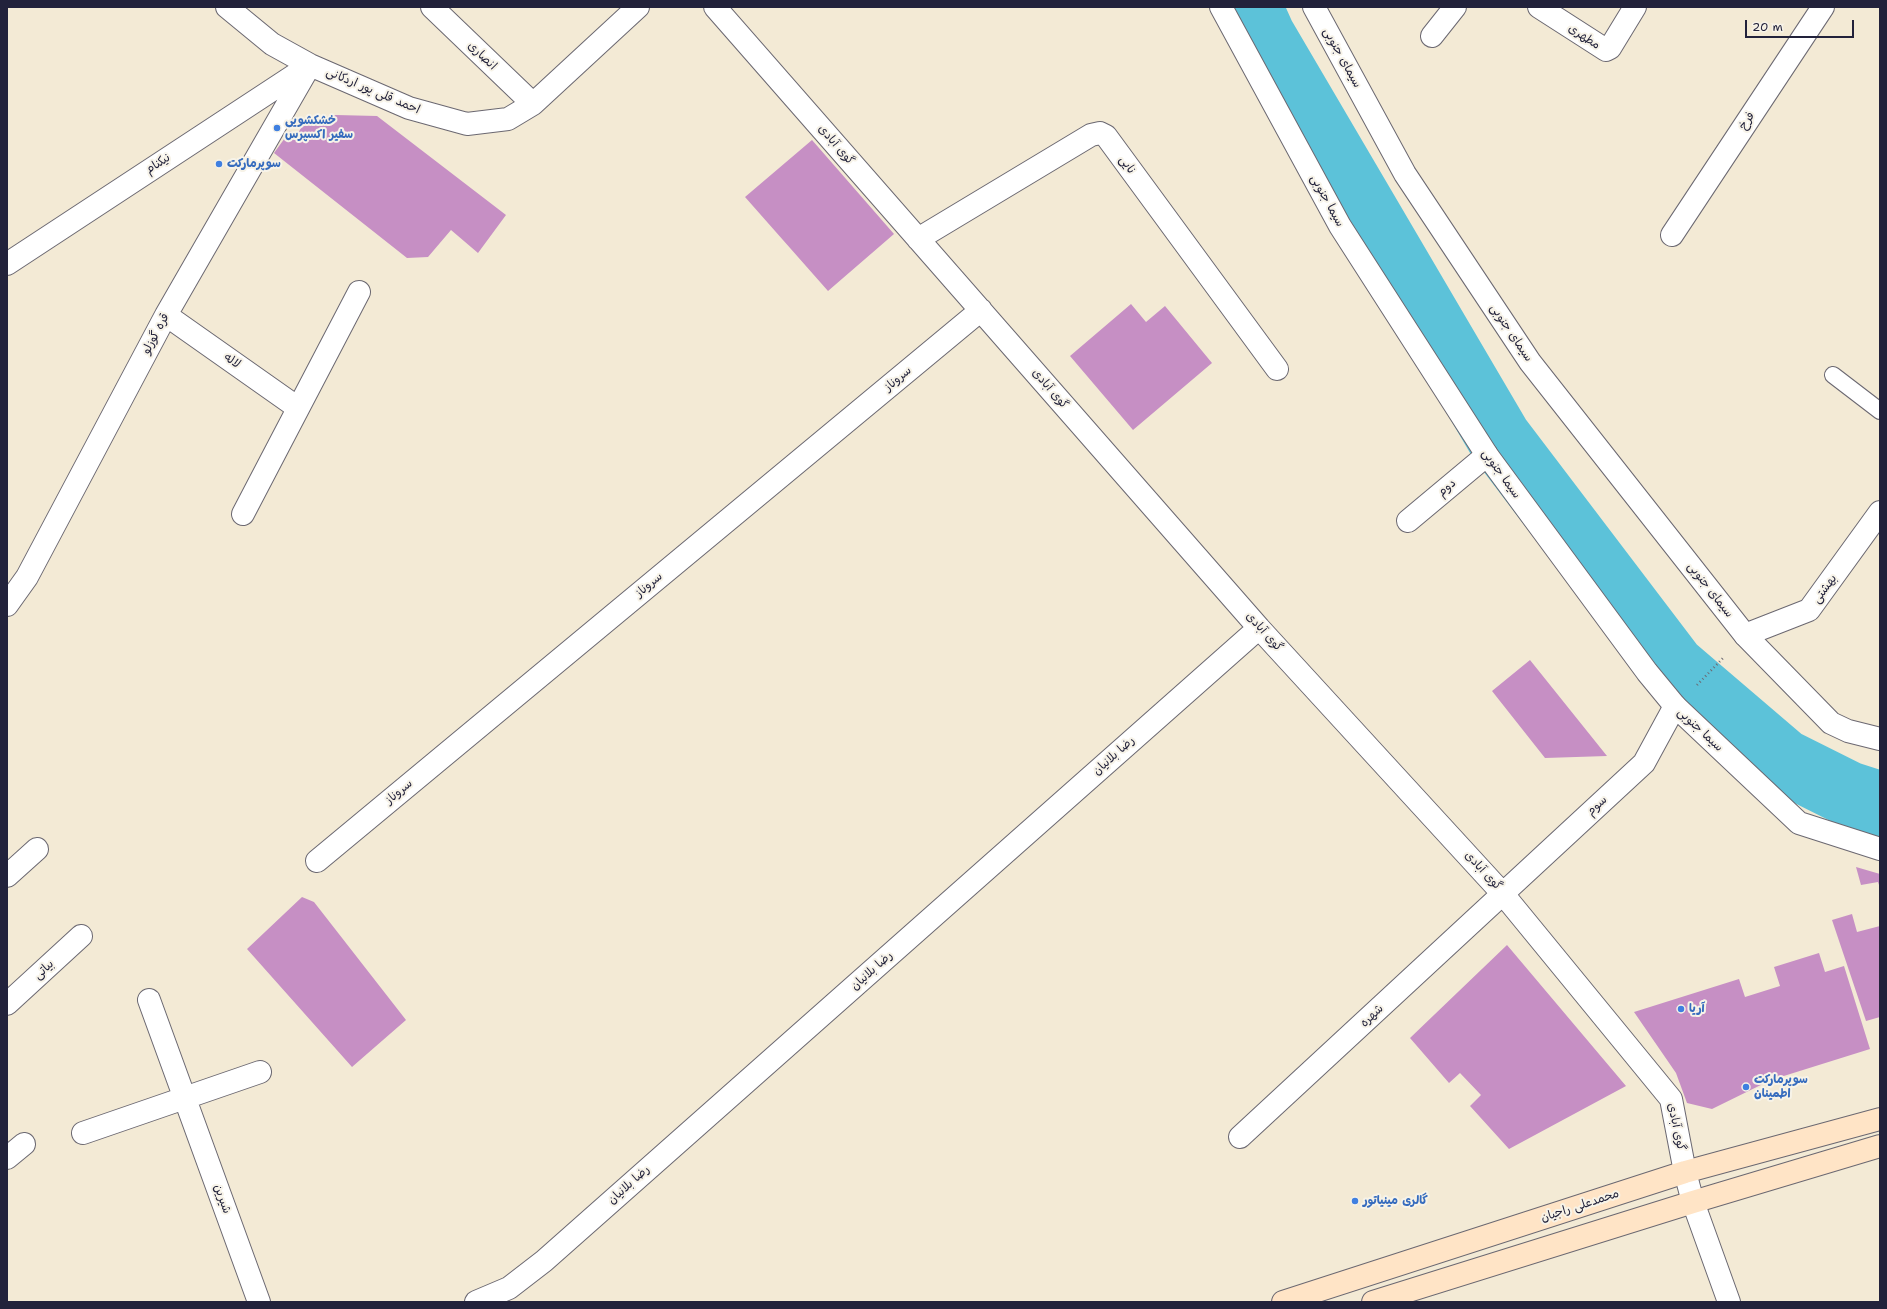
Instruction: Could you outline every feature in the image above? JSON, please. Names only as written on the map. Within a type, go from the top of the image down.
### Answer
[{"type":"main road","name":"محمدعلی راجیان","points":[[1283,1302],[1686,1172],[1880,1119]]},
{"type":"main road","points":[[1373,1302],[1693,1202],[1880,1146]]},
{"type":"street","name":"احمد قلی پور اردکانی","points":[[227,7],[272,44],[310,65],[409,108],[467,124],[508,119],[533,104],[638,7]]},
{"type":"street","name":"انصاری","points":[[432,7],[533,104]]},
{"type":"street","name":"گوی آبادی","points":[[715,7],[1259,628],[1503,894],[1671,1099],[1693,1202],[1730,1302]]},
{"type":"street","name":"سیما جنوبی","points":[[1221,7],[1340,226],[1487,455],[1647,672],[1676,706],[1799,823],[1880,849]]},
{"type":"street","name":"سیمای جنوبی","points":[[1314,7],[1405,174],[1530,362],[1745,635]]},
{"type":"street","points":[[1432,36],[1455,7]]},
{"type":"street","name":"مطهری","points":[[1539,7],[1606,50],[1610,48],[1635,7]]},
{"type":"street","name":"فرخ","points":[[1672,235],[1823,7]]},
{"type":"street","name":"نیکنام","points":[[7,264],[310,65]]},
{"type":"street","name":"قره گوزلو","points":[[7,606],[26,577],[166,315],[310,65]]},
{"type":"street","name":"نایی","points":[[918,239],[1091,135],[1100,133],[1106,136],[1277,369]]},
{"type":"street","points":[[244,514],[359,292]]},
{"type":"street","name":"سروناز","points":[[317,861],[981,310]]},
{"type":"street","name":"لاله","points":[[166,315],[298,408]]},
{"type":"street","name":"دوم","points":[[1408,521],[1487,455]]},
{"type":"street","name":"بهشتی","points":[[1745,635],[1809,610],[1880,512]]},
{"type":"street","name":"رضا بلانیان","points":[[476,1302],[509,1288],[544,1261],[1259,628]]},
{"type":"street","points":[[1745,635],[1831,723],[1848,730],[1880,739]]},
{"type":"street","name":"سوم","points":[[1503,894],[1644,764],[1676,706]]},
{"type":"street","points":[[7,876],[37,849]]},
{"type":"street","name":"شهره","points":[[1240,1137],[1503,894]]},
{"type":"street","name":"بیاتی","points":[[7,1004],[80,936]]},
{"type":"street","name":"شیرین","points":[[149,1000],[259,1302]]},
{"type":"street","points":[[84,1133],[184,1097],[260,1072]]},
{"type":"street","points":[[7,1158],[24,1144]]},
{"type":"lane","points":[[1833,375],[1880,410]]},
{"type":"path","points":[[1676,706],[1745,635]]},
{"type":"building","points":[[336,115],[377,116],[506,215],[478,253],[451,230],[428,257],[407,258],[274,153],[290,131],[297,135],[305,121]]},
{"type":"building","points":[[812,140],[894,234],[828,291],[745,197]]},
{"type":"building","points":[[1131,304],[1146,322],[1165,306],[1212,363],[1133,430],[1070,356]]},
{"type":"building","points":[[1530,660],[1607,756],[1545,758],[1492,691]]},
{"type":"building","points":[[1856,867],[1880,874],[1880,888],[1878,882],[1861,885]]},
{"type":"building","points":[[302,897],[314,902],[406,1020],[352,1067],[247,949]]},
{"type":"building","points":[[1852,914],[1857,932],[1880,926],[1880,1017],[1866,1021],[1832,920]]},
{"type":"building","points":[[1507,945],[1626,1086],[1509,1149],[1470,1106],[1481,1095],[1460,1073],[1449,1083],[1410,1038]]},
{"type":"building","points":[[1819,953],[1825,972],[1844,966],[1870,1049],[1771,1080],[1712,1109],[1687,1103],[1676,1073],[1634,1012],[1739,979],[1745,997],[1780,986],[1774,967]]},
{"type":"waterway","points":[[1250,7],[1263,36],[1499,438],[1673,667],[1783,761],[1849,794],[1880,804]]},
{"type":"place","name":"خشکشویی سفیر اکسپرس","points":[[277,128]]},
{"type":"place","name":"سوپرمارکت","points":[[219,164]]},
{"type":"place","name":"آریا","points":[[1681,1009]]},
{"type":"place","name":"سوپرمارکت اطمینان","points":[[1746,1087]]},
{"type":"place","name":"گالری مینیاتور","points":[[1355,1201]]}]
